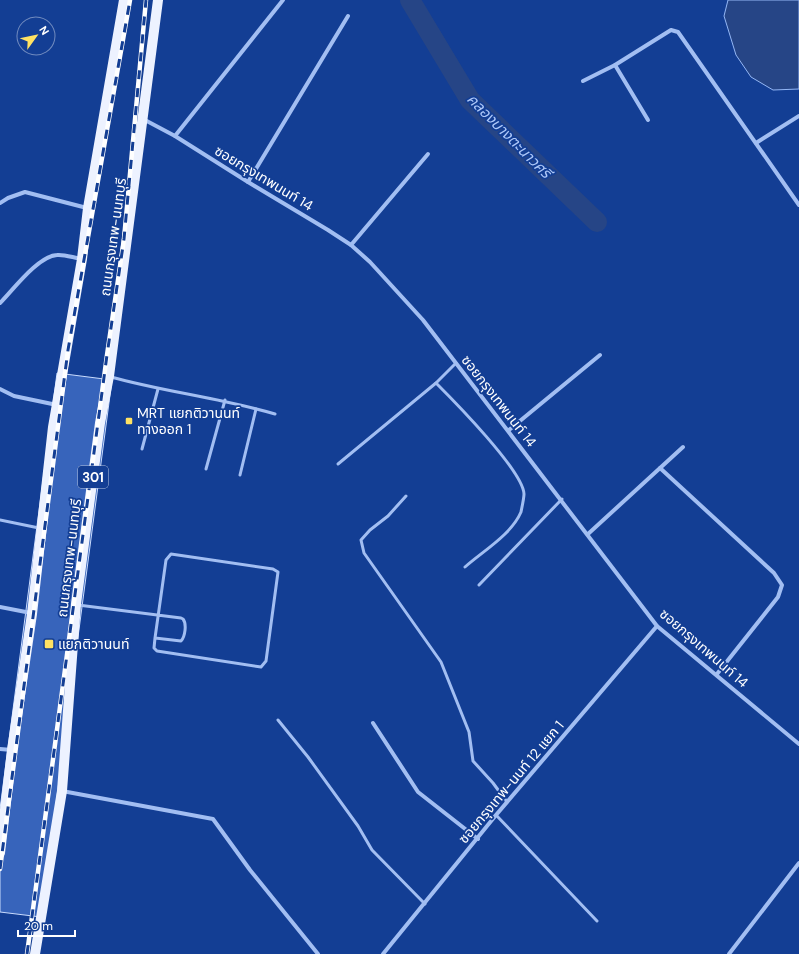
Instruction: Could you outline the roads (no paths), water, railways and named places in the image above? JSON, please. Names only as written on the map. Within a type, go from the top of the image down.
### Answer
[{"type":"main road","name":"ถนนกรุงเทพ-นนทบุรี","points":[[0,853],[12,750],[32,614],[53,427],[82,259],[88,208],[124,0]]},
{"type":"main road","name":"ถนนกรุงเทพ-นนทบุรี","points":[[35,954],[62,790],[76,604],[100,423],[109,376],[158,0]]},
{"type":"street","points":[[175,136],[283,0]]},
{"type":"street","points":[[248,182],[348,16]]},
{"type":"street","points":[[583,81],[615,65],[671,30],[678,32],[799,205]]},
{"type":"street","points":[[615,65],[648,120]]},
{"type":"street","points":[[756,143],[799,116]]},
{"type":"street","name":"ซอยกรุงเทพนนท์ 14","points":[[142,119],[175,136],[351,245],[370,262],[423,320],[562,499],[657,626],[717,674],[799,744]]},
{"type":"street","points":[[351,245],[428,154]]},
{"type":"street","points":[[0,203],[8,198],[25,192],[88,208]]},
{"type":"street","points":[[0,303],[40,262],[48,257],[57,255],[82,259]]},
{"type":"street","points":[[509,430],[600,355]]},
{"type":"street","points":[[0,390],[14,396],[58,405]]},
{"type":"street","points":[[588,534],[683,447]]},
{"type":"street","points":[[660,468],[774,573],[782,585],[778,597],[717,674]]},
{"type":"street","points":[[0,607],[32,614]]},
{"type":"street","name":"ซอยกรุงเทพ-นนท์ 12 แยก 1","points":[[384,954],[478,840],[496,815],[657,626]]},
{"type":"street","points":[[373,723],[418,792],[478,840]]},
{"type":"street","points":[[0,749],[12,750]]},
{"type":"street","points":[[62,790],[213,819],[250,870],[318,954]]},
{"type":"street","points":[[729,954],[799,863]]},
{"type":"lane","points":[[338,464],[436,383],[456,363]]},
{"type":"lane","points":[[109,376],[158,388],[225,400],[275,414]]},
{"type":"lane","points":[[436,383],[465,413],[512,467],[524,493],[521,512],[507,532],[465,567]]},
{"type":"lane","points":[[142,449],[158,388]]},
{"type":"lane","points":[[206,469],[225,400]]},
{"type":"lane","points":[[240,475],[256,409]]},
{"type":"lane","points":[[406,496],[388,516],[370,530],[361,540],[364,553],[441,662],[469,732],[473,761],[493,783],[507,803]]},
{"type":"lane","points":[[479,585],[562,499]]},
{"type":"lane","points":[[0,520],[41,528]]},
{"type":"lane","points":[[171,554],[273,569],[277,570],[279,574],[266,661],[261,667],[157,651],[154,648],[158,615],[166,560],[171,554]]},
{"type":"lane","points":[[76,604],[181,618],[184,620],[184,637],[180,641],[155,638]]},
{"type":"lane","points":[[278,720],[308,757],[358,826],[372,850],[425,904]]},
{"type":"lane","points":[[496,815],[597,921]]},
{"type":"water","points":[[728,0],[799,0],[799,89],[773,90],[751,77],[736,55],[724,16]]},
{"type":"waterway","name":"คลองบางตะนาวศรี","points":[[410,0],[470,100],[597,222]]},
{"type":"railway","points":[[0,869],[68,350],[130,0]]},
{"type":"railway","points":[[27,954],[107,355],[124,239],[146,0]]},
{"type":"place","name":"MRT แยกติวานนท์ ทางออก 1","points":[[129,421]]},
{"type":"place","name":"แยกติวานนท์","points":[[49,644]]}]
